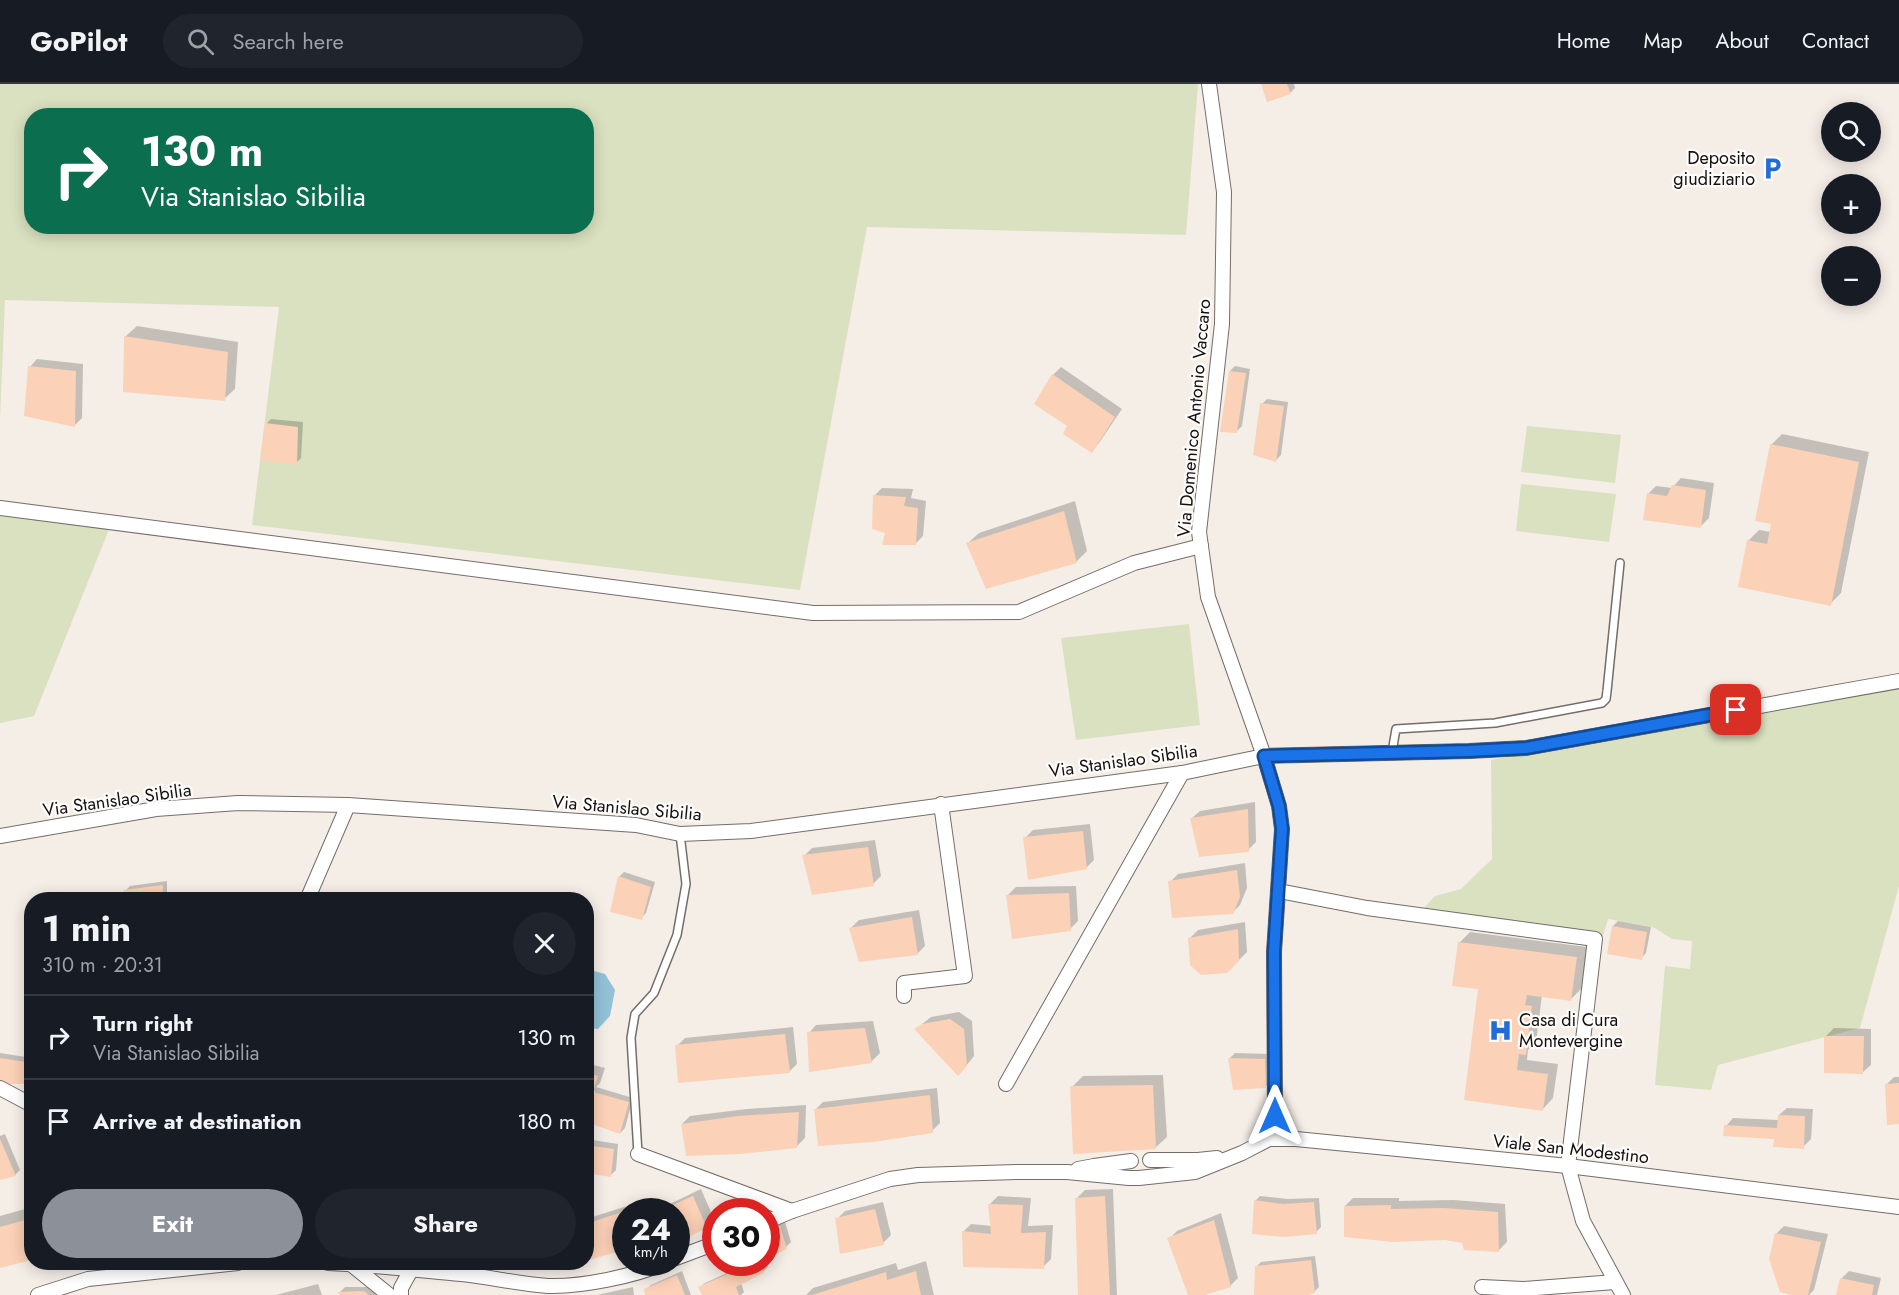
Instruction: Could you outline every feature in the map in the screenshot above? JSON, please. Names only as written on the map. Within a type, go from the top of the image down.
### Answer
[{"type":"street","name":"Via Domenico Antonio Vaccaro","points":[[1209,84],[1224,192],[1222,324],[1199,532],[1208,597],[1264,756],[1279,806],[1282,829],[1274,952],[1275,1116],[1269,1139]]},
{"type":"street","points":[[0,508],[813,613],[1019,612],[1134,563],[1201,546]]},
{"type":"street","name":"Via Stanislao Sibilia","points":[[0,836],[156,808],[238,803],[348,805],[636,825],[680,834],[751,831],[1182,772],[1264,756],[1526,748],[1899,681]]},
{"type":"street","points":[[1006,1084],[1182,772]]},
{"type":"street","points":[[904,996],[904,983],[965,976],[941,804]]},
{"type":"street","points":[[310,892],[348,805]]},
{"type":"street","points":[[1279,891],[1367,908],[1595,939],[1568,1166],[1583,1221],[1623,1295]]},
{"type":"street","points":[[0,1088],[24,1101]]},
{"type":"street","name":"Viale San Modestino","points":[[1242,1153],[1269,1139],[1296,1139],[1568,1166],[1899,1207]]},
{"type":"street","points":[[1150,1160],[1198,1160],[1242,1153]]},
{"type":"street","points":[[780,1216],[890,1179],[918,1175],[1067,1172],[1129,1178],[1194,1172],[1242,1153]]},
{"type":"street","points":[[638,1154],[792,1211]]},
{"type":"street","points":[[1067,1172],[1131,1161]]},
{"type":"street","points":[[38,1295],[88,1279],[172,1270]]},
{"type":"street","points":[[352,1270],[389,1295]]},
{"type":"street","points":[[401,1295],[401,1288],[411,1270]]},
{"type":"street","points":[[467,1270],[545,1290],[622,1276]]},
{"type":"street","points":[[1482,1287],[1523,1289],[1616,1282]]},
{"type":"lane","points":[[1392,752],[1396,729],[1495,723],[1602,703],[1606,699],[1620,563]]},
{"type":"lane","points":[[638,1154],[631,1038],[635,1014],[654,993],[677,935],[687,884],[680,834]]},
{"type":"green space","points":[[0,84],[1198,84],[1186,235],[867,227],[800,590],[252,525],[279,307],[5,300],[0,420]]},
{"type":"green space","points":[[1527,426],[1621,435],[1615,483],[1521,472]]},
{"type":"green space","points":[[1521,484],[1616,494],[1609,542],[1516,531]]},
{"type":"green space","points":[[0,501],[110,527],[34,716],[0,723]]},
{"type":"green space","points":[[1189,624],[1200,725],[1076,740],[1061,638]]},
{"type":"green space","points":[[1899,688],[1899,886],[1860,1028],[1718,1065],[1711,1090],[1655,1085],[1665,966],[1690,969],[1692,941],[1672,939],[1653,927],[1608,919],[1603,936],[1437,914],[1422,910],[1435,896],[1461,889],[1492,859],[1491,760]]},
{"type":"water","points":[[594,971],[605,974],[615,990],[610,1016],[598,1029],[594,1029]]},
{"type":"building","points":[[1261,84],[1287,84],[1291,94],[1267,102]]},
{"type":"building","points":[[124,336],[228,352],[225,401],[123,392]]},
{"type":"building","points":[[28,366],[76,371],[75,427],[24,416]]},
{"type":"building","points":[[1229,371],[1246,373],[1237,433],[1220,432]]},
{"type":"building","points":[[1052,374],[1115,417],[1092,453],[1063,434],[1067,426],[1034,404]]},
{"type":"building","points":[[1260,403],[1284,406],[1276,462],[1253,455]]},
{"type":"building","points":[[265,423],[298,427],[297,465],[260,460]]},
{"type":"building","points":[[1770,444],[1859,462],[1831,606],[1738,587],[1747,540],[1767,544],[1771,524],[1755,521]]},
{"type":"building","points":[[1672,485],[1706,490],[1701,528],[1643,520],[1647,493],[1667,496]]},
{"type":"building","points":[[873,495],[906,497],[904,506],[918,508],[916,545],[882,545],[885,533],[872,529]]},
{"type":"building","points":[[1064,511],[1077,563],[986,589],[966,543]]},
{"type":"building","points":[[1248,809],[1249,852],[1199,857],[1190,818]]},
{"type":"building","points":[[1083,831],[1087,869],[1028,880],[1023,837]]},
{"type":"building","points":[[868,847],[874,886],[812,895],[802,855]]},
{"type":"building","points":[[1237,870],[1240,897],[1233,914],[1172,918],[1168,881]]},
{"type":"building","points":[[618,876],[651,887],[642,920],[610,912]]},
{"type":"building","points":[[163,885],[163,892],[124,892],[124,890]]},
{"type":"building","points":[[1069,893],[1071,931],[1012,939],[1006,895]]},
{"type":"building","points":[[912,917],[918,955],[859,962],[849,928]]},
{"type":"building","points":[[1612,926],[1647,932],[1642,960],[1607,954]]},
{"type":"building","points":[[1238,929],[1239,961],[1227,973],[1201,975],[1190,965],[1188,938]]},
{"type":"building","name":"Casa di Cura Montevergine","points":[[1458,942],[1577,957],[1571,1001],[1527,995],[1525,1005],[1532,1006],[1526,1055],[1519,1054],[1517,1070],[1548,1074],[1543,1111],[1464,1100],[1478,989],[1452,986]]},
{"type":"building","points":[[950,1019],[964,1029],[967,1066],[958,1076],[914,1029],[922,1024]]},
{"type":"building","points":[[865,1028],[872,1063],[809,1072],[807,1032]]},
{"type":"building","points":[[785,1034],[790,1073],[678,1083],[675,1045]]},
{"type":"building","points":[[1824,1036],[1864,1036],[1863,1074],[1824,1073]]},
{"type":"building","points":[[0,1058],[24,1062],[24,1084],[0,1084]]},
{"type":"building","points":[[1228,1058],[1265,1059],[1266,1088],[1233,1090]]},
{"type":"building","points":[[594,1075],[598,1076],[594,1089]]},
{"type":"building","points":[[1899,1083],[1899,1124],[1887,1125],[1885,1084]]},
{"type":"building","points":[[1153,1085],[1156,1149],[1073,1154],[1070,1086]]},
{"type":"building","points":[[594,1092],[629,1102],[620,1134],[594,1125]]},
{"type":"building","points":[[930,1095],[933,1133],[873,1142],[818,1146],[814,1109]]},
{"type":"building","points":[[799,1112],[797,1148],[740,1154],[686,1156],[681,1124],[738,1116]]},
{"type":"building","points":[[1778,1115],[1805,1116],[1804,1149],[1773,1147],[1774,1139],[1723,1136],[1724,1125],[1777,1128]]},
{"type":"building","points":[[0,1139],[16,1176],[0,1180]]},
{"type":"building","points":[[594,1146],[614,1149],[611,1177],[594,1174]]},
{"type":"building","points":[[693,1196],[702,1217],[702,1230],[690,1236],[690,1198]]},
{"type":"building","points":[[1105,1196],[1110,1295],[1078,1295],[1075,1198]]},
{"type":"building","points":[[1254,1200],[1283,1204],[1314,1202],[1317,1234],[1283,1237],[1252,1234]]},
{"type":"building","points":[[988,1204],[1023,1205],[1021,1233],[1046,1232],[1044,1269],[963,1267],[962,1231],[991,1234]]},
{"type":"building","points":[[1391,1205],[1391,1209],[1444,1208],[1498,1212],[1499,1252],[1464,1250],[1462,1243],[1445,1240],[1393,1242],[1344,1237],[1344,1206]]},
{"type":"building","points":[[875,1209],[884,1245],[840,1254],[835,1218]]},
{"type":"building","points":[[612,1215],[612,1253],[594,1259],[594,1221]]},
{"type":"building","points":[[24,1220],[24,1262],[0,1268],[0,1227]]},
{"type":"building","points":[[1214,1220],[1231,1287],[1205,1295],[1188,1295],[1167,1238]]},
{"type":"building","points":[[780,1226],[787,1249],[780,1252]]},
{"type":"building","points":[[1775,1233],[1821,1242],[1808,1295],[1791,1295],[1780,1292],[1769,1259]]},
{"type":"building","points":[[1311,1260],[1315,1293],[1254,1295],[1255,1266]]},
{"type":"building","points":[[916,1271],[921,1295],[812,1295],[886,1272],[887,1280]]},
{"type":"building","points":[[677,1276],[685,1295],[645,1295],[644,1289]]},
{"type":"building","points":[[723,1276],[758,1276],[736,1287],[739,1295],[702,1295],[698,1287]]},
{"type":"building","points":[[1840,1278],[1874,1285],[1872,1295],[1836,1295]]},
{"type":"building","points":[[364,1291],[369,1295],[339,1295],[338,1292]]},
{"type":"place","name":"Deposito giudiziario","points":[[1773,168]]},
{"type":"place","name":"Casa di Cura Montevergine","points":[[1501,1030]]},
{"type":"route","points":[[1275,1116],[1274,952],[1282,829],[1279,806],[1264,756],[1526,748],[1736,710]]}]
